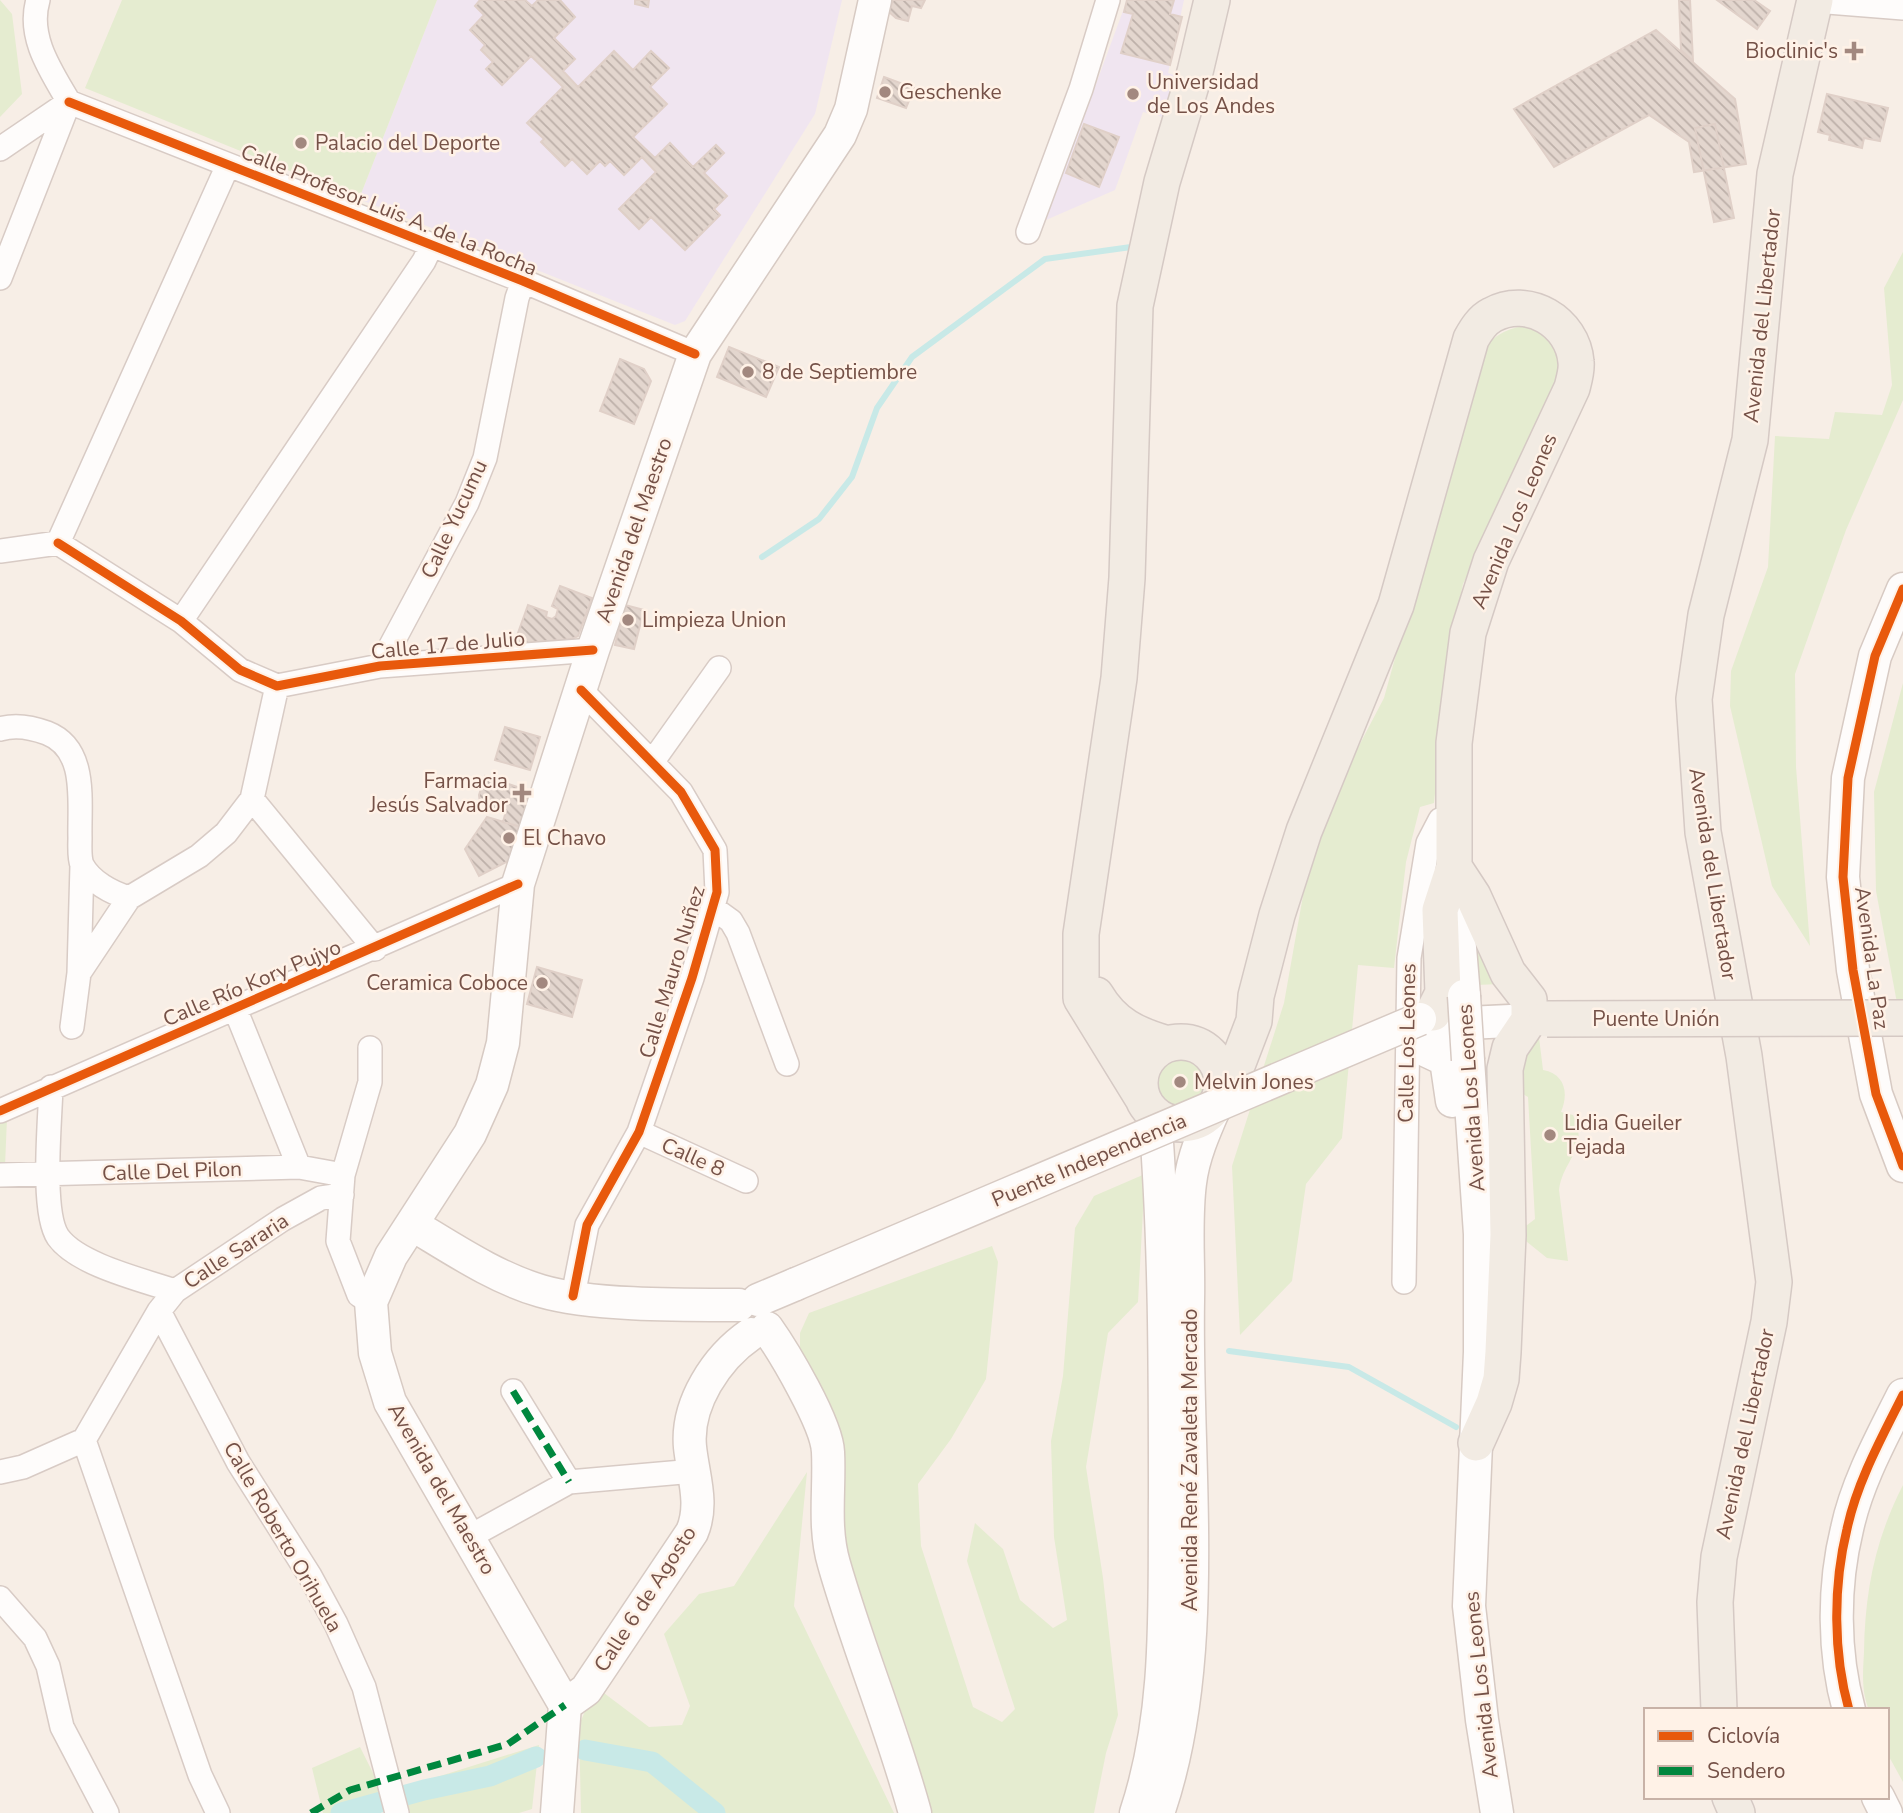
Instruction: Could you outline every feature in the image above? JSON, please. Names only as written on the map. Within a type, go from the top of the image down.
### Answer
[{"type":"main road","name":"Avenida del Maestro","points":[[565,1705],[390,1402],[375,1353],[371,1302],[391,1256],[470,1134],[492,1085],[503,1043],[518,884],[593,650],[695,354],[840,135],[851,109],[876,0]]},
{"type":"main road","points":[[1081,972],[1104,1009],[1122,1026],[1181,1044],[1215,1060],[1219,1096],[1207,1115],[1186,1124],[1175,1124],[1149,1106],[1081,999],[1081,972],[1081,934],[1119,678],[1127,578],[1135,306],[1162,182],[1195,72],[1212,0]]},
{"type":"main road","name":"Avenida del Libertador","points":[[1719,1708],[1715,1602],[1719,1557],[1769,1322],[1774,1282],[1744,1056],[1703,832],[1694,699],[1706,614],[1750,440],[1775,174],[1815,0]]},
{"type":"main road","name":"Avenida Los Leones","points":[[1219,1096],[1236,1068],[1254,1021],[1256,996],[1277,915],[1304,831],[1396,605],[1471,339],[1491,315],[1508,309],[1526,308],[1545,314],[1562,327],[1573,345],[1577,363],[1572,388],[1491,561],[1468,633],[1454,743],[1454,867],[1480,1234],[1480,1352],[1469,1606],[1482,1720],[1497,1813]]},
{"type":"main road","name":"Avenida La Paz","points":[[1903,589],[1875,656],[1848,778],[1843,877],[1853,970],[1876,1094],[1903,1166]]},
{"type":"main road","points":[[1454,867],[1473,896],[1508,973],[1538,1010],[1510,1048],[1505,1069],[1508,1235],[1501,1379],[1476,1443]]},
{"type":"main road","points":[[1454,867],[1440,911],[1444,982],[1440,1002],[1422,1025],[1449,1067],[1464,1243],[1466,1333],[1480,1352]]},
{"type":"main road","name":"Avenida Los Leones","points":[[1181,1044],[1222,1030],[1240,1016],[1256,996]]},
{"type":"main road","name":"Puente Unión","points":[[1422,1025],[1467,1023],[1538,1010],[1903,998]]},
{"type":"main road","name":"Puente Unión","points":[[1538,1010],[1903,1018]]},
{"type":"main road","name":"Puente Independencia","points":[[757,1318],[800,1293],[1422,1025]]},
{"type":"main road","points":[[1149,1106],[1140,1083],[1142,1069],[1149,1057],[1181,1044]]},
{"type":"main road","name":"Avenida René Zavaleta Mercado","points":[[1158,1813],[1172,1772],[1191,1629],[1187,1354],[1190,1183],[1200,1143],[1219,1096]]},
{"type":"main road","name":"Avenida René Zavaleta Mercado","points":[[1136,1813],[1154,1748],[1164,1645],[1162,1211],[1149,1106]]},
{"type":"main road","points":[[413,1225],[464,1256],[542,1291],[757,1318],[781,1348],[823,1432],[828,1449],[827,1517],[833,1561],[915,1813]]},
{"type":"main road","name":"Calle 6 de Agosto","points":[[565,1705],[586,1690],[692,1532],[699,1508],[690,1424],[709,1380],[730,1349],[757,1318]]},
{"type":"main road","points":[[1848,1708],[1840,1679],[1837,1596],[1847,1528],[1875,1451],[1903,1395]]},
{"type":"main road","points":[[557,1813],[565,1705]]},
{"type":"street","points":[[38,0],[36,8],[41,55],[69,102]]},
{"type":"street","points":[[1028,232],[1081,89],[1108,0]]},
{"type":"street","points":[[1815,0],[1903,8]]},
{"type":"street","points":[[0,149],[69,102]]},
{"type":"street","points":[[0,278],[69,102]]},
{"type":"street","name":"Calle Profesor Luis A. de la Rocha","points":[[69,102],[523,281],[695,354]]},
{"type":"street","points":[[58,544],[228,165]]},
{"type":"street","points":[[181,621],[424,261],[430,246]]},
{"type":"street","name":"Calle Yucumu","points":[[380,666],[467,503],[485,458],[517,298],[523,281]]},
{"type":"street","points":[[2,546],[58,544],[181,621],[240,670],[277,685],[252,799],[226,832],[199,856],[130,898],[79,973]]},
{"type":"street","name":"Calle 17 de Julio","points":[[277,685],[380,666],[593,650]]},
{"type":"street","points":[[653,761],[719,668]]},
{"type":"street","name":"Calle Mauro Nuñez","points":[[573,1296],[587,1225],[639,1132],[717,892],[715,850],[681,792],[581,690]]},
{"type":"street","points":[[0,729],[13,725],[55,737],[68,748],[78,769],[82,865],[79,973],[72,1027]]},
{"type":"street","points":[[252,799],[374,949]]},
{"type":"street","name":"Calle Los Leones","points":[[1405,1282],[1409,958],[1429,843],[1440,820],[1452,819]]},
{"type":"street","points":[[82,865],[101,885],[130,898]]},
{"type":"street","name":"Calle Río Kory Pujyo","points":[[0,1111],[51,1087],[236,1011],[518,884]]},
{"type":"street","points":[[713,908],[731,921],[738,933],[787,1064]]},
{"type":"street","points":[[236,1011],[299,1167]]},
{"type":"street","points":[[370,1048],[370,1082],[342,1185],[338,1241],[359,1295],[371,1302]]},
{"type":"street","points":[[51,1087],[49,1215],[58,1237],[73,1251],[93,1262],[175,1291]]},
{"type":"street","name":"Calle 8","points":[[639,1132],[747,1181]]},
{"type":"street","name":"Calle Del Pilon","points":[[0,1175],[299,1167],[342,1185]]},
{"type":"street","name":"Calle Sararia","points":[[84,1440],[159,1311],[175,1291],[283,1219],[342,1185]]},
{"type":"street","name":"Calle Roberto Orihuela","points":[[159,1311],[238,1462],[310,1576],[336,1624],[364,1687],[397,1813]]},
{"type":"street","points":[[513,1391],[569,1482]]},
{"type":"street","points":[[0,1472],[23,1467],[84,1440],[200,1775],[218,1813]]},
{"type":"street","points":[[469,1536],[569,1482],[694,1471]]},
{"type":"street","points":[[0,1598],[35,1638],[48,1666],[62,1727],[107,1813]]},
{"type":"shaded area","points":[[437,0],[842,0],[815,114],[685,321],[675,325],[359,199]]},
{"type":"shaded area","name":"Universidad de Los Andes","points":[[1127,0],[1184,0],[1168,73],[1176,76],[1163,117],[1143,112],[1115,190],[1046,220]]},
{"type":"green space","points":[[0,0],[12,14],[22,94],[0,117]]},
{"type":"green space","name":"Palacio del Deporte","points":[[122,0],[437,0],[359,199],[85,88]]},
{"type":"green space","points":[[1903,252],[1903,400],[1846,530],[1795,674],[1796,767],[1810,946],[1772,886],[1730,706],[1731,671],[1768,567],[1775,436],[1829,439],[1835,412],[1882,415],[1892,385],[1884,288]]},
{"type":"green space","points":[[1525,326],[1543,334],[1554,346],[1559,363],[1559,382],[1463,584],[1452,635],[1434,803],[1420,807],[1406,862],[1394,968],[1358,965],[1342,1138],[1306,1184],[1292,1281],[1240,1335],[1232,1166],[1284,1003],[1307,873],[1331,799],[1384,698],[1479,354],[1499,335]]},
{"type":"green space","points":[[1903,683],[1903,1035],[1876,891],[1874,792]]},
{"type":"green space","points":[[1470,905],[1500,984],[1476,985]]},
{"type":"green space","points":[[1538,1029],[1543,1070],[1556,1076],[1563,1085],[1565,1098],[1561,1112],[1573,1115],[1579,1137],[1559,1190],[1568,1261],[1547,1258],[1522,1238],[1522,1229],[1535,1219],[1528,1097],[1514,1089],[1513,1060]]},
{"type":"green space","points":[[1180,1054],[1194,1058],[1204,1066],[1209,1077],[1209,1092],[1172,1111],[1155,1096],[1154,1074],[1168,1057]]},
{"type":"green space","points":[[0,1111],[7,1118],[5,1166],[0,1169]]},
{"type":"green space","points":[[1145,1174],[1138,1302],[1108,1333],[1086,1467],[1103,1578],[1118,1715],[1106,1753],[1094,1813],[928,1813],[908,1731],[851,1566],[800,1353],[800,1333],[809,1313],[992,1246],[998,1262],[986,1379],[951,1439],[918,1484],[921,1546],[973,1707],[1002,1722],[1015,1709],[967,1561],[975,1523],[1003,1549],[1020,1600],[1053,1628],[1067,1620],[1054,1537],[1051,1441],[1063,1376],[1075,1228],[1094,1196]]},
{"type":"green space","points":[[807,1472],[794,1606],[894,1813],[581,1813],[579,1725],[586,1709],[600,1690],[649,1727],[682,1725],[690,1706],[664,1634],[699,1594],[734,1586]]},
{"type":"green space","points":[[1903,1485],[1903,1782],[1889,1757],[1889,1708],[1868,1708],[1863,1674],[1869,1587],[1893,1505]]},
{"type":"green space","points":[[539,1745],[532,1809],[519,1813],[402,1813],[402,1788]]},
{"type":"green space","points":[[360,1747],[382,1791],[381,1813],[323,1813],[312,1768]]},
{"type":"building","points":[[480,0],[525,0],[532,6],[538,0],[560,0],[575,17],[554,38],[575,59],[563,71],[578,87],[614,51],[633,70],[651,51],[669,68],[650,87],[667,104],[633,137],[655,158],[670,143],[693,167],[716,145],[724,153],[704,173],[727,196],[714,209],[720,215],[685,250],[651,217],[639,229],[619,209],[656,172],[642,157],[624,175],[610,161],[605,166],[600,161],[587,174],[572,159],[565,166],[541,142],[544,139],[527,123],[563,87],[531,56],[502,85],[486,69],[493,62],[481,50],[485,45],[470,30],[484,15],[475,6]]},
{"type":"building","points":[[635,0],[649,0],[648,7],[635,4]]},
{"type":"building","points":[[893,0],[925,0],[921,8],[912,6],[908,21],[896,18],[889,12]]},
{"type":"building","points":[[1127,0],[1174,0],[1170,14],[1182,17],[1170,65],[1121,53],[1133,14],[1124,12]]},
{"type":"building","points":[[1679,0],[1690,0],[1693,61],[1681,50]]},
{"type":"building","points":[[1717,0],[1754,0],[1770,11],[1757,29]]},
{"type":"building","points":[[1656,30],[1735,99],[1746,164],[1694,172],[1689,142],[1649,115],[1554,167],[1514,109]]},
{"type":"building","points":[[884,77],[914,88],[906,108],[877,98]]},
{"type":"building","points":[[1827,94],[1888,108],[1880,141],[1864,138],[1862,148],[1829,140],[1830,135],[1818,132]]},
{"type":"building","points":[[1084,124],[1119,137],[1099,187],[1066,173]]},
{"type":"building","points":[[1715,124],[1734,218],[1714,222],[1695,128]]},
{"type":"building","name":"8 de Septiembre","points":[[729,347],[779,367],[766,397],[717,377]]},
{"type":"building","points":[[620,359],[644,369],[651,381],[634,424],[600,411]]},
{"type":"building","points":[[560,586],[592,598],[578,636],[572,639],[514,644],[528,605],[547,612],[546,617],[552,619],[556,616],[558,609],[552,606]]},
{"type":"building","points":[[625,605],[644,610],[634,649],[615,645]]},
{"type":"building","points":[[505,727],[540,737],[530,770],[495,760]]},
{"type":"building","points":[[485,776],[532,792],[521,827],[503,822],[506,811],[480,803],[479,795]]},
{"type":"building","points":[[487,817],[521,827],[512,859],[479,876],[465,849]]},
{"type":"building","points":[[537,967],[582,980],[572,1017],[527,1004]]},
{"type":"waterway","points":[[762,557],[819,519],[852,477],[877,408],[912,357],[1045,259],[1131,247]]},
{"type":"waterway","points":[[1229,1351],[1349,1367],[1456,1427]]},
{"type":"waterway","points":[[585,1750],[652,1762],[715,1813]]},
{"type":"waterway","points":[[341,1813],[424,1790],[490,1776],[536,1757]]},
{"type":"marked path","points":[[513,1391],[569,1482]]},
{"type":"marked path","points":[[311,1813],[350,1790],[508,1744],[565,1705]]},
{"type":"cycle path","points":[[69,102],[523,281],[695,354]]},
{"type":"cycle path","points":[[58,543],[181,621],[240,670],[277,686],[380,666],[593,650]]},
{"type":"cycle path","points":[[1903,589],[1875,656],[1848,778],[1843,877],[1853,970],[1876,1094],[1903,1166]]},
{"type":"cycle path","points":[[573,1296],[587,1225],[639,1132],[692,978],[717,892],[715,850],[681,792],[581,690]]},
{"type":"cycle path","points":[[0,1111],[518,884]]},
{"type":"cycle path","points":[[1849,1708],[1840,1666],[1837,1620],[1842,1551],[1851,1511],[1864,1477],[1903,1395]]},
{"type":"place","name":"Bioclinic's","points":[[1854,51]]},
{"type":"place","name":"Geschenke","points":[[885,92]]},
{"type":"place","name":"Universidad de Los Andes","points":[[1133,94]]},
{"type":"place","name":"Palacio del Deporte","points":[[301,143]]},
{"type":"place","name":"8 de Septiembre","points":[[748,372]]},
{"type":"place","name":"Limpieza Union","points":[[628,620]]},
{"type":"place","name":"Farmacia Jesús Salvador","points":[[522,793]]},
{"type":"place","name":"El Chavo","points":[[509,838]]},
{"type":"place","name":"Ceramica Coboce","points":[[542,983]]},
{"type":"place","name":"Melvin Jones","points":[[1180,1082]]},
{"type":"place","name":"Lidia Gueiler Tejada","points":[[1550,1135]]}]
